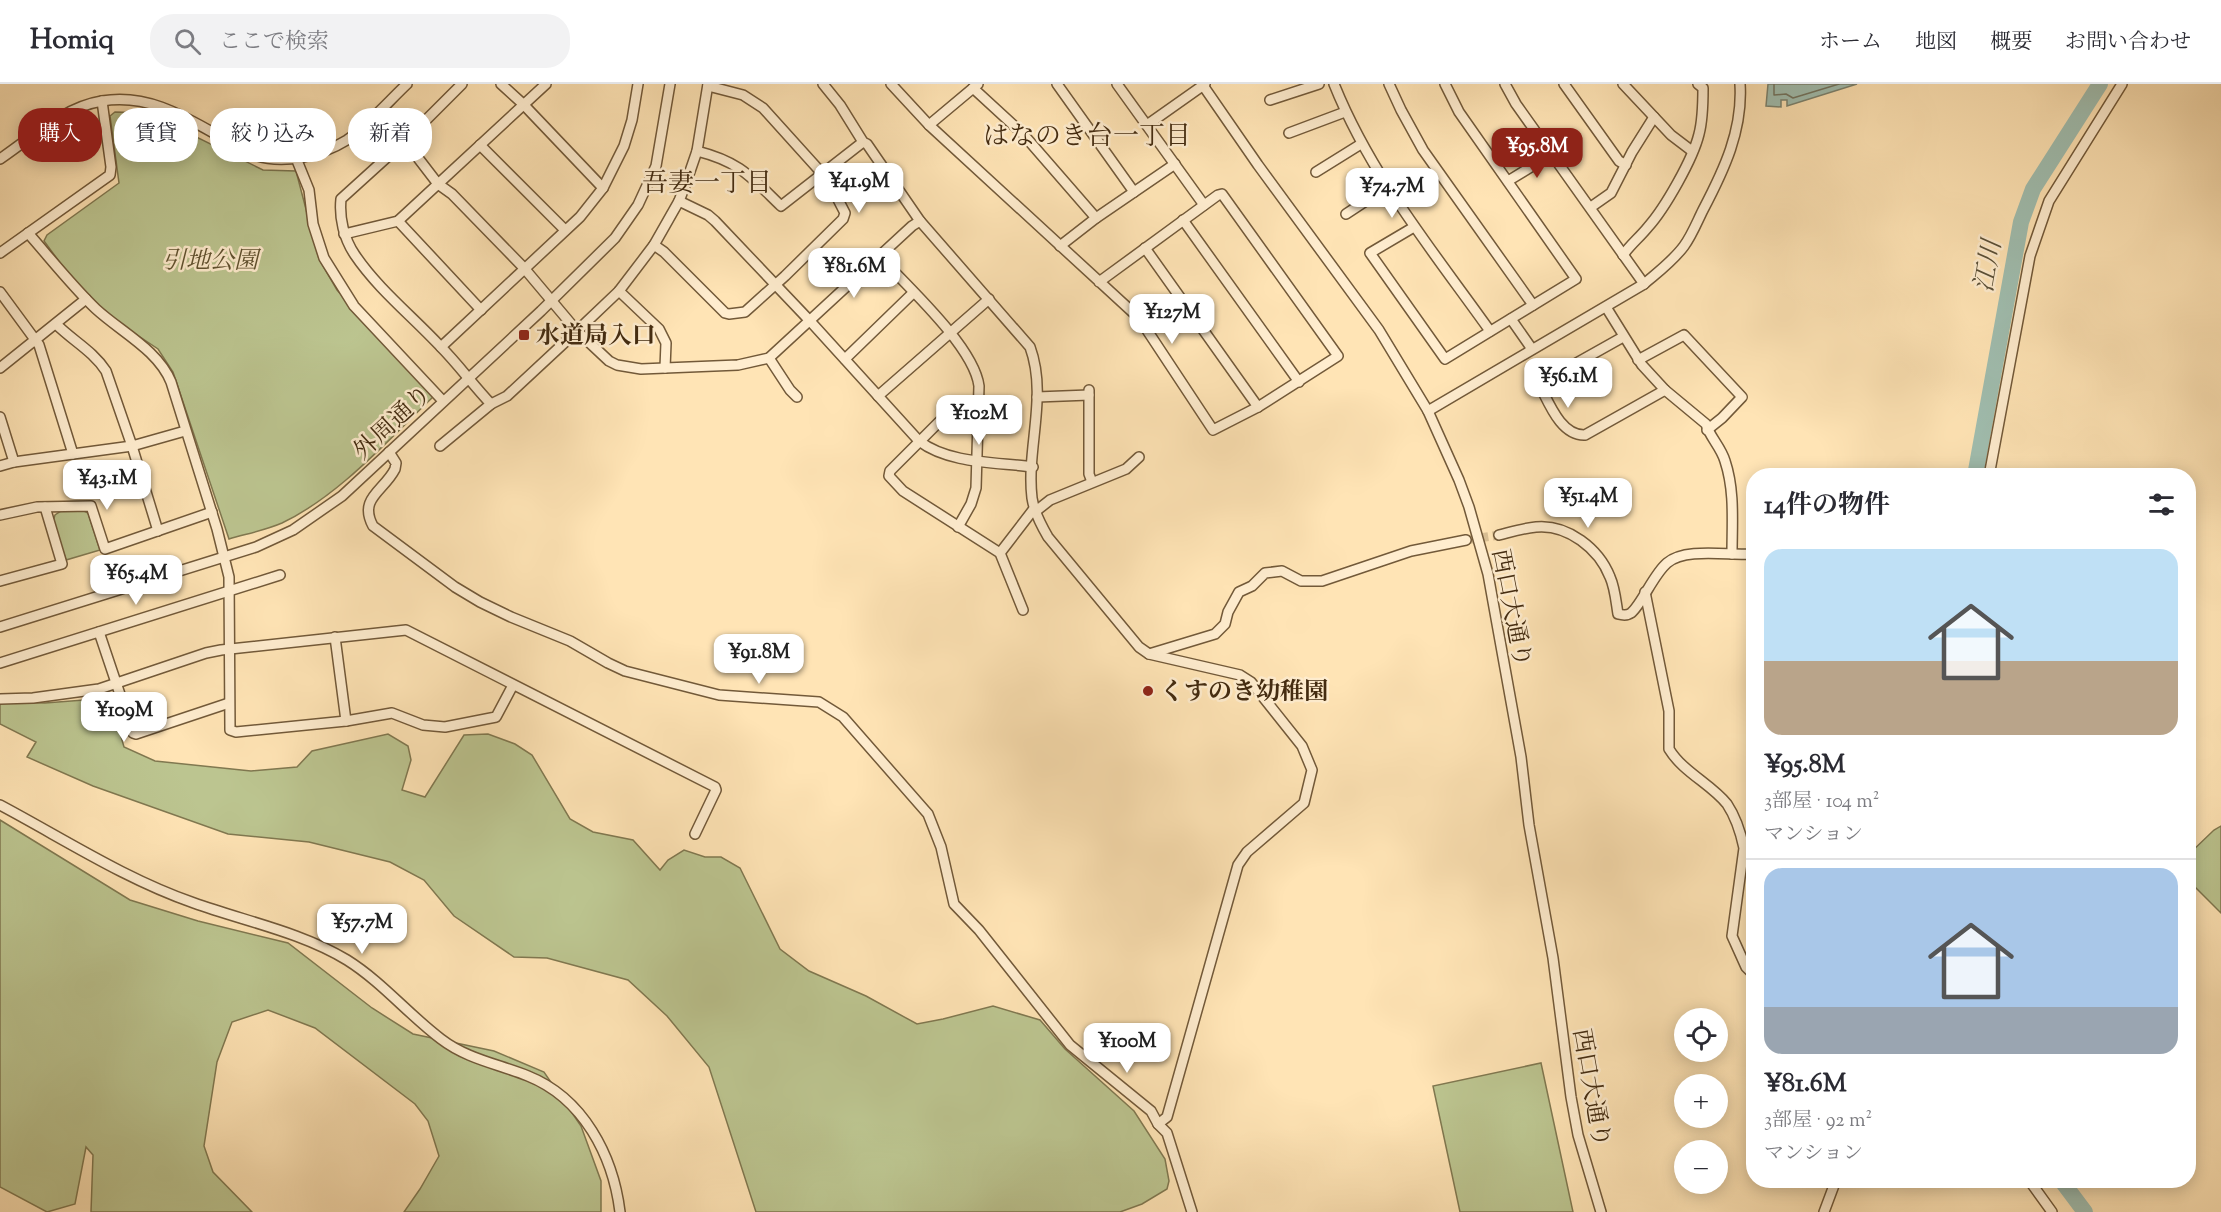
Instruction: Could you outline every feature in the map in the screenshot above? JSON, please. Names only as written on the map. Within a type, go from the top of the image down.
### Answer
[{"type":"street","points":[[336,145],[348,139],[407,84]]},
{"type":"street","points":[[432,114],[462,84]]},
{"type":"street","points":[[501,84],[603,188]]},
{"type":"street","points":[[344,234],[398,221],[546,84]]},
{"type":"street","points":[[441,347],[580,218],[603,188],[624,146],[632,120],[638,84]]},
{"type":"street","name":"外周通り","points":[[0,627],[225,557],[274,539],[309,520],[342,496],[615,238],[645,193],[656,166],[661,148],[670,84]]},
{"type":"street","points":[[823,84],[920,221],[1030,347],[1036,369],[1037,397],[1032,497],[1048,537],[1139,647],[1149,654],[1240,675],[1251,682],[1302,746],[1312,770],[1304,802],[1246,852],[1238,865],[1167,1117],[1158,1124]]},
{"type":"street","points":[[1057,84],[1134,192]]},
{"type":"street","points":[[1117,84],[1204,205]]},
{"type":"street","points":[[1270,100],[1319,84]]},
{"type":"street","points":[[1334,84],[1361,144],[1386,187],[1490,331]]},
{"type":"street","points":[[1389,84],[1424,150],[1533,305]]},
{"type":"street","points":[[1414,226],[1370,253],[1445,359],[1576,279],[1460,112],[1445,84]]},
{"type":"street","points":[[1505,84],[1516,104],[1644,284]]},
{"type":"street","points":[[1564,84],[1619,160],[1626,165]]},
{"type":"street","points":[[1623,84],[1671,135],[1692,151]]},
{"type":"street","points":[[1623,255],[1660,211],[1692,151],[1699,135],[1702,109],[1703,88],[1698,84]]},
{"type":"street","points":[[1428,411],[1606,307],[1662,270],[1685,245],[1725,168],[1735,137],[1740,109],[1740,84]]},
{"type":"street","points":[[1990,468],[2030,256],[2042,217],[2049,201],[2122,84]]},
{"type":"street","points":[[441,446],[491,404],[507,396],[577,331],[619,291],[654,245],[680,201],[697,151],[708,85],[743,95],[763,108],[828,180],[844,209],[843,219],[745,312],[729,314],[718,307],[664,252],[654,245]]},
{"type":"street","points":[[893,85],[929,125],[1099,282],[1139,318],[1214,430],[1258,407],[1338,356],[1222,194],[1099,282]]},
{"type":"street","points":[[1147,125],[1203,85]]},
{"type":"street","name":"西口大通り","points":[[1203,85],[1258,165],[1379,330],[1428,411],[1459,480],[1488,573],[1521,757],[1529,825],[1553,958],[1571,1097],[1584,1158],[1601,1212]]},
{"type":"street","points":[[929,125],[976,86],[1023,134],[1096,218]]},
{"type":"street","points":[[0,159],[66,114],[102,100],[124,99],[162,106],[210,131]]},
{"type":"street","points":[[0,253],[110,176],[111,167],[102,100]]},
{"type":"street","points":[[1289,133],[1345,112]]},
{"type":"street","points":[[1591,207],[1611,193],[1654,117]]},
{"type":"street","points":[[697,151],[719,157],[741,168],[781,206],[863,142]]},
{"type":"street","points":[[1316,172],[1361,144]]},
{"type":"street","points":[[480,145],[565,230]]},
{"type":"street","points":[[1508,181],[1552,154]]},
{"type":"street","points":[[298,162],[309,190],[313,224],[324,258],[354,306],[443,401]]},
{"type":"street","points":[[382,162],[341,199],[344,234],[354,255],[491,404]]},
{"type":"street","points":[[421,162],[438,184],[452,194],[524,268],[577,331],[616,365],[641,369],[738,366],[769,358],[920,221]]},
{"type":"street","points":[[1060,246],[1096,218],[1175,164]]},
{"type":"street","points":[[1346,214],[1386,187]]},
{"type":"street","points":[[680,201],[715,221],[919,441],[942,455],[1033,467]]},
{"type":"street","points":[[1183,220],[1299,382]]},
{"type":"street","points":[[398,221],[481,310]]},
{"type":"street","points":[[28,233],[86,299],[155,357],[168,373],[230,577],[230,730],[236,732],[346,721],[392,712],[423,726],[445,727],[496,717],[513,685]]},
{"type":"street","points":[[1145,248],[1258,407]]},
{"type":"street","points":[[880,257],[969,357],[978,380],[974,497],[958,527]]},
{"type":"street","points":[[619,291],[659,328],[666,343],[665,368]]},
{"type":"street","points":[[0,292],[36,341],[73,454]]},
{"type":"street","points":[[845,359],[913,293]]},
{"type":"street","points":[[0,354],[4,366],[86,299]]},
{"type":"street","points":[[878,396],[988,299]]},
{"type":"street","points":[[1606,307],[1638,360],[1665,390],[1706,424],[1707,430],[1720,446],[1730,478],[1733,505],[1732,554]]},
{"type":"street","points":[[1511,319],[1532,349]]},
{"type":"street","points":[[56,324],[94,355],[106,371],[158,531]]},
{"type":"street","points":[[1638,360],[1684,335],[1742,397],[1707,430]]},
{"type":"street","points":[[1623,337],[1541,383],[1540,386],[1562,424],[1579,435],[1585,435],[1665,390]]},
{"type":"street","points":[[769,358],[790,390],[798,397]]},
{"type":"street","points":[[1037,397],[1089,393],[1089,474],[1092,482]]},
{"type":"street","points":[[949,410],[890,471],[889,476],[903,491],[1000,553],[1023,609]]},
{"type":"street","points":[[0,417],[14,462]]},
{"type":"street","points":[[0,466],[14,462],[132,446],[185,431]]},
{"type":"street","points":[[389,452],[396,463],[396,469],[369,504],[369,519],[373,526],[455,587],[480,602],[503,614],[570,641],[626,671],[731,697],[819,702],[843,717],[928,814],[941,847],[954,904],[979,930],[1070,1045],[1151,1111],[1158,1124],[1167,1133],[1192,1212]]},
{"type":"street","points":[[1000,553],[1030,512],[1036,511],[1050,500],[1126,469],[1139,457]]},
{"type":"street","points":[[0,515],[45,507],[91,506],[105,549],[212,512]]},
{"type":"street","points":[[0,581],[62,564],[45,507]]},
{"type":"street","points":[[1499,535],[1538,526],[1561,530],[1575,536],[1596,555],[1610,576],[1618,614],[1625,615],[1632,612],[1666,564],[1681,555],[1746,554]]},
{"type":"street","points":[[1149,654],[1215,634],[1226,624],[1228,612],[1239,592],[1252,586],[1265,573],[1282,571],[1301,581],[1322,581],[1411,551],[1466,540]]},
{"type":"street","points":[[0,663],[280,575]]},
{"type":"street","points":[[1645,592],[1669,711],[1669,749],[1689,771],[1727,805],[1744,848],[1732,936],[1746,967]]},
{"type":"street","points":[[0,699],[33,698],[99,689],[207,652],[230,648],[406,630],[715,787],[716,790],[694,834]]},
{"type":"street","points":[[99,632],[133,733],[136,734],[229,703]]},
{"type":"street","points":[[335,637],[346,721]]},
{"type":"street","points":[[0,805],[88,855],[141,881],[194,903],[311,943],[346,960],[384,987],[441,1039],[468,1055],[549,1086],[576,1108],[591,1126],[610,1168],[620,1212]]},
{"type":"street","points":[[1824,1212],[1833,1188]]},
{"type":"street","points":[[2035,1188],[2052,1212]]},
{"type":"green space","name":"引地公園","points":[[114,113],[114,146],[110,116]]},
{"type":"green space","name":"引地公園","points":[[198,138],[210,144],[210,162],[247,162],[263,170],[296,171],[319,259],[337,290],[434,396],[362,466],[303,512],[263,530],[229,539],[173,372],[158,349],[104,313],[75,283],[44,241],[47,235],[119,183],[116,162],[198,162]]},
{"type":"green space","points":[[61,511],[88,513],[100,550],[66,560],[53,521],[55,515]]},
{"type":"green space","points":[[110,698],[124,747],[155,761],[251,771],[297,767],[312,751],[388,734],[408,746],[411,760],[402,790],[425,797],[464,735],[488,734],[515,744],[532,755],[570,819],[593,832],[633,840],[660,870],[668,860],[684,850],[705,857],[721,857],[740,868],[780,949],[809,971],[866,996],[917,1024],[993,1006],[1040,1020],[1065,1049],[1134,1111],[1165,1159],[1169,1181],[1167,1189],[1142,1204],[1120,1212],[756,1212],[709,1067],[667,1016],[628,980],[547,958],[514,957],[454,916],[424,880],[390,862],[309,842],[228,834],[93,786],[27,757],[36,742],[0,724],[0,702],[45,703]]},
{"type":"green space","points":[[0,820],[130,900],[198,921],[288,943],[372,1008],[413,1034],[494,1051],[544,1072],[581,1126],[601,1181],[601,1212],[404,1212],[439,1156],[428,1121],[415,1104],[315,1028],[268,1010],[232,1022],[217,1062],[204,1146],[213,1172],[252,1212],[91,1212],[93,1155],[86,1147],[75,1204],[47,1212],[0,1187]]},
{"type":"green space","points":[[2221,826],[2221,913],[2196,888],[2196,847]]},
{"type":"green space","points":[[1541,1063],[1573,1212],[1460,1212],[1433,1086]]},
{"type":"water","points":[[1768,84],[1857,84],[1787,106],[1787,100],[1781,100],[1781,107],[1766,106]]},
{"type":"waterway","name":"江川","points":[[1976,468],[2021,222],[2033,189],[2100,84]]},
{"type":"waterway","name":"江川","points":[[2067,1188],[2085,1212]]},
{"type":"tunnel","points":[[1466,540],[1499,535]]},
{"type":"place","name":"水道局入口","points":[[524,335]]},
{"type":"place","name":"くすのき幼稚園","points":[[1148,691]]},
{"type":"district","name":"はなのき台一丁目","points":[[1087,135]]},
{"type":"district","name":"吾妻一丁目","points":[[707,182]]}]
